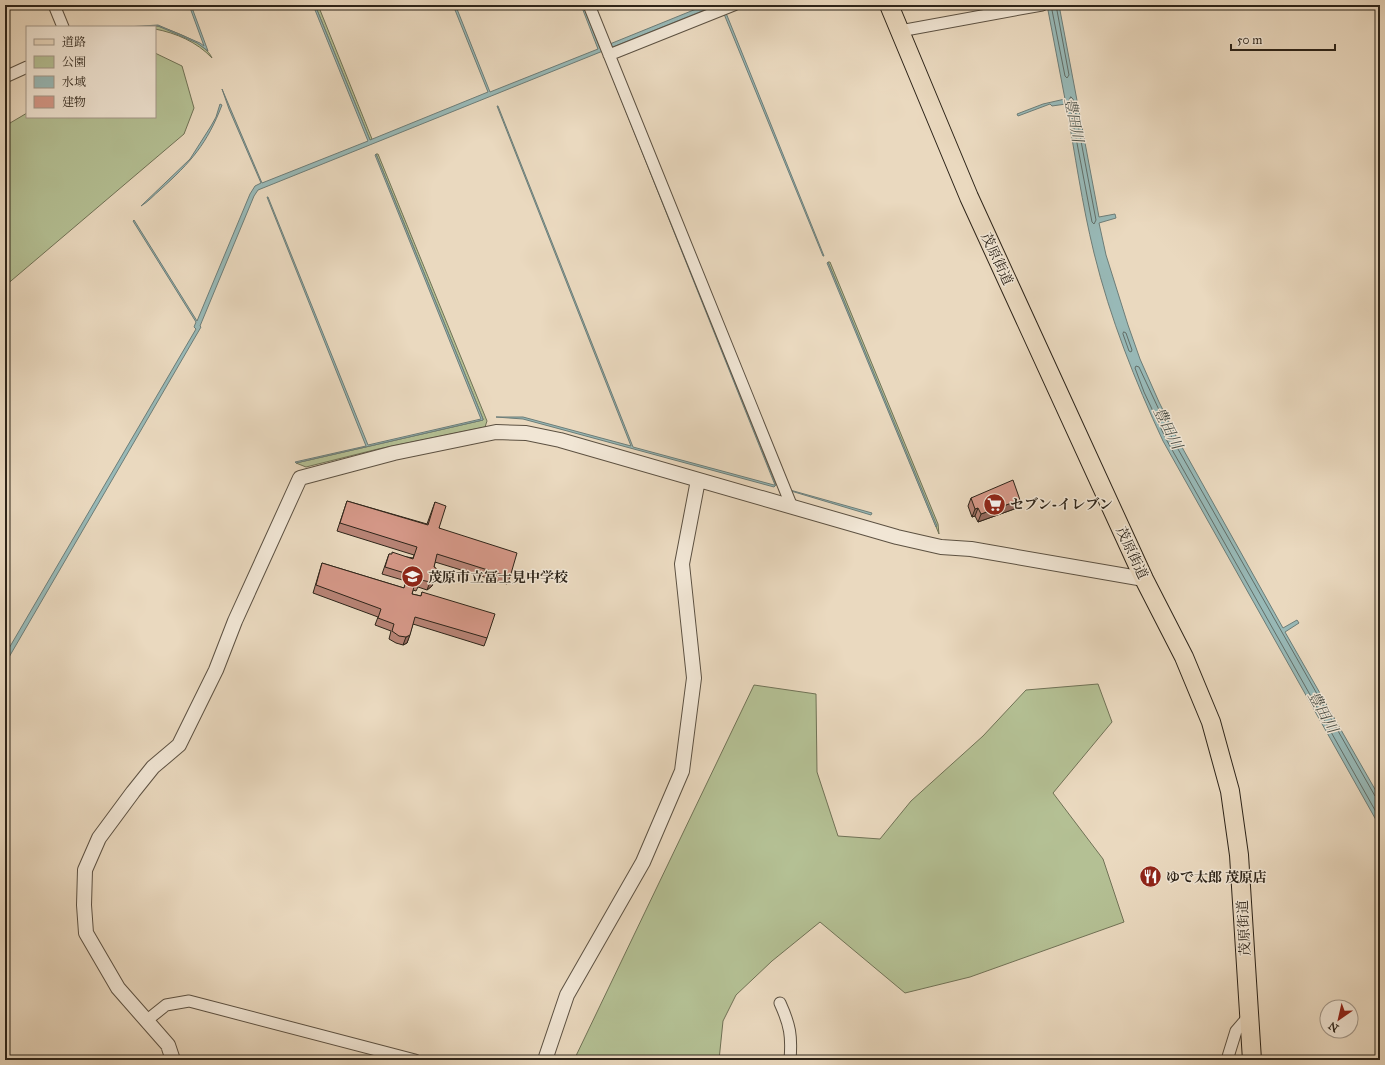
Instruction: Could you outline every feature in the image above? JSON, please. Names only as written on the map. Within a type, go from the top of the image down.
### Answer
[{"type":"main road","name":"茂原街道","points":[[889,5],[969,197],[1144,579],[1184,657],[1211,722],[1230,791],[1239,855],[1252,1060]]},
{"type":"street","points":[[54,5],[63,26]]},
{"type":"street","points":[[589,5],[792,507]]},
{"type":"street","points":[[609,55],[734,5]]},
{"type":"street","points":[[900,31],[1042,5]]},
{"type":"street","points":[[5,77],[26,67]]},
{"type":"street","points":[[173,1060],[168,1044],[118,988],[86,933],[84,905],[85,870],[99,838],[132,792],[153,767],[179,745],[216,670],[235,621],[300,478],[394,453],[496,432],[526,433],[560,440],[897,537],[941,546],[971,548],[1144,579]]},
{"type":"street","points":[[545,1060],[567,995],[643,862],[682,771],[694,678],[682,564],[698,480]]},
{"type":"street","points":[[146,1021],[166,1005],[189,1000],[380,1056],[415,1060]]},
{"type":"street","points":[[780,1003],[787,1020],[791,1036],[790,1060]]},
{"type":"street","points":[[1227,1060],[1236,1031],[1249,1016]]},
{"type":"green space","points":[[315,5],[318,5],[372,139],[370,140]]},
{"type":"green space","points":[[156,26],[189,38],[203,47],[212,58],[200,47],[186,39],[156,29]]},
{"type":"green space","points":[[156,53],[182,66],[194,108],[184,134],[5,286],[5,126],[26,114],[26,118],[156,118]]},
{"type":"green space","points":[[376,154],[378,154],[487,421],[485,427],[378,449],[306,467],[296,463],[483,420]]},
{"type":"green space","points":[[828,262],[830,262],[938,524],[939,534]]},
{"type":"green space","points":[[1098,684],[1112,722],[1053,793],[1103,859],[1124,922],[970,977],[905,993],[820,922],[772,961],[736,995],[723,1021],[719,1060],[574,1060],[754,685],[816,694],[817,772],[838,836],[880,839],[911,801],[983,736],[1026,690]]},
{"type":"water","points":[[189,5],[191,5],[208,51],[197,43],[158,26],[142,26],[158,25],[204,46]]},
{"type":"water","points":[[313,5],[315,5],[370,140],[488,92],[453,5],[455,5],[457,9],[490,92],[598,49],[581,5],[583,5],[600,48],[706,5],[717,5],[258,190],[254,196],[200,326],[201,327],[5,664],[5,655],[196,329],[194,327],[196,322],[133,221],[134,220],[197,321],[250,194],[255,186],[261,183],[222,89],[262,183],[368,141]]},
{"type":"water","name":"豊田川","points":[[1047,5],[1059,5],[1099,217],[1115,214],[1116,218],[1099,223],[1106,255],[1140,359],[1178,440],[1283,628],[1297,620],[1299,623],[1285,632],[1380,798],[1380,827],[1163,441],[1143,395],[1115,325],[1100,277],[1082,198],[1066,104],[1052,106],[1050,104],[1018,116],[1017,114],[1043,104],[1065,99]]},
{"type":"water","points":[[726,13],[824,256],[724,14]]},
{"type":"water","points":[[607,64],[776,485],[774,487],[523,419],[496,417],[523,417],[631,446],[498,106],[633,447],[775,485]]},
{"type":"water","points":[[220,104],[222,105],[216,119],[197,152],[171,180],[141,206],[190,159],[216,117]]},
{"type":"water","points":[[376,154],[483,420],[296,463],[295,462],[366,446],[267,197],[368,445],[481,419],[375,155]]},
{"type":"water","points":[[828,262],[937,526],[936,527],[827,263]]},
{"type":"water","points":[[790,490],[872,513],[871,515]]},
{"type":"building","points":[[1013,480],[1020,500],[981,514],[978,508],[975,509],[971,498]]},
{"type":"building","name":"茂原市立冨士見中学校","points":[[347,501],[428,525],[435,502],[446,506],[439,528],[517,553],[510,577],[437,554],[434,567],[437,571],[435,578],[430,582],[421,580],[419,584],[415,583],[412,594],[421,596],[422,592],[495,614],[487,638],[415,617],[410,635],[406,637],[399,636],[392,631],[394,624],[378,618],[381,609],[316,585],[322,563],[404,588],[408,574],[385,567],[389,554],[392,554],[392,552],[413,559],[417,547],[340,523]]},
{"type":"place","name":"セブン-イレブン","points":[[994,504]]},
{"type":"place","name":"茂原市立冨士見中学校","points":[[413,577]]},
{"type":"place","name":"ゆで太郎 茂原店","points":[[1150,877]]}]
